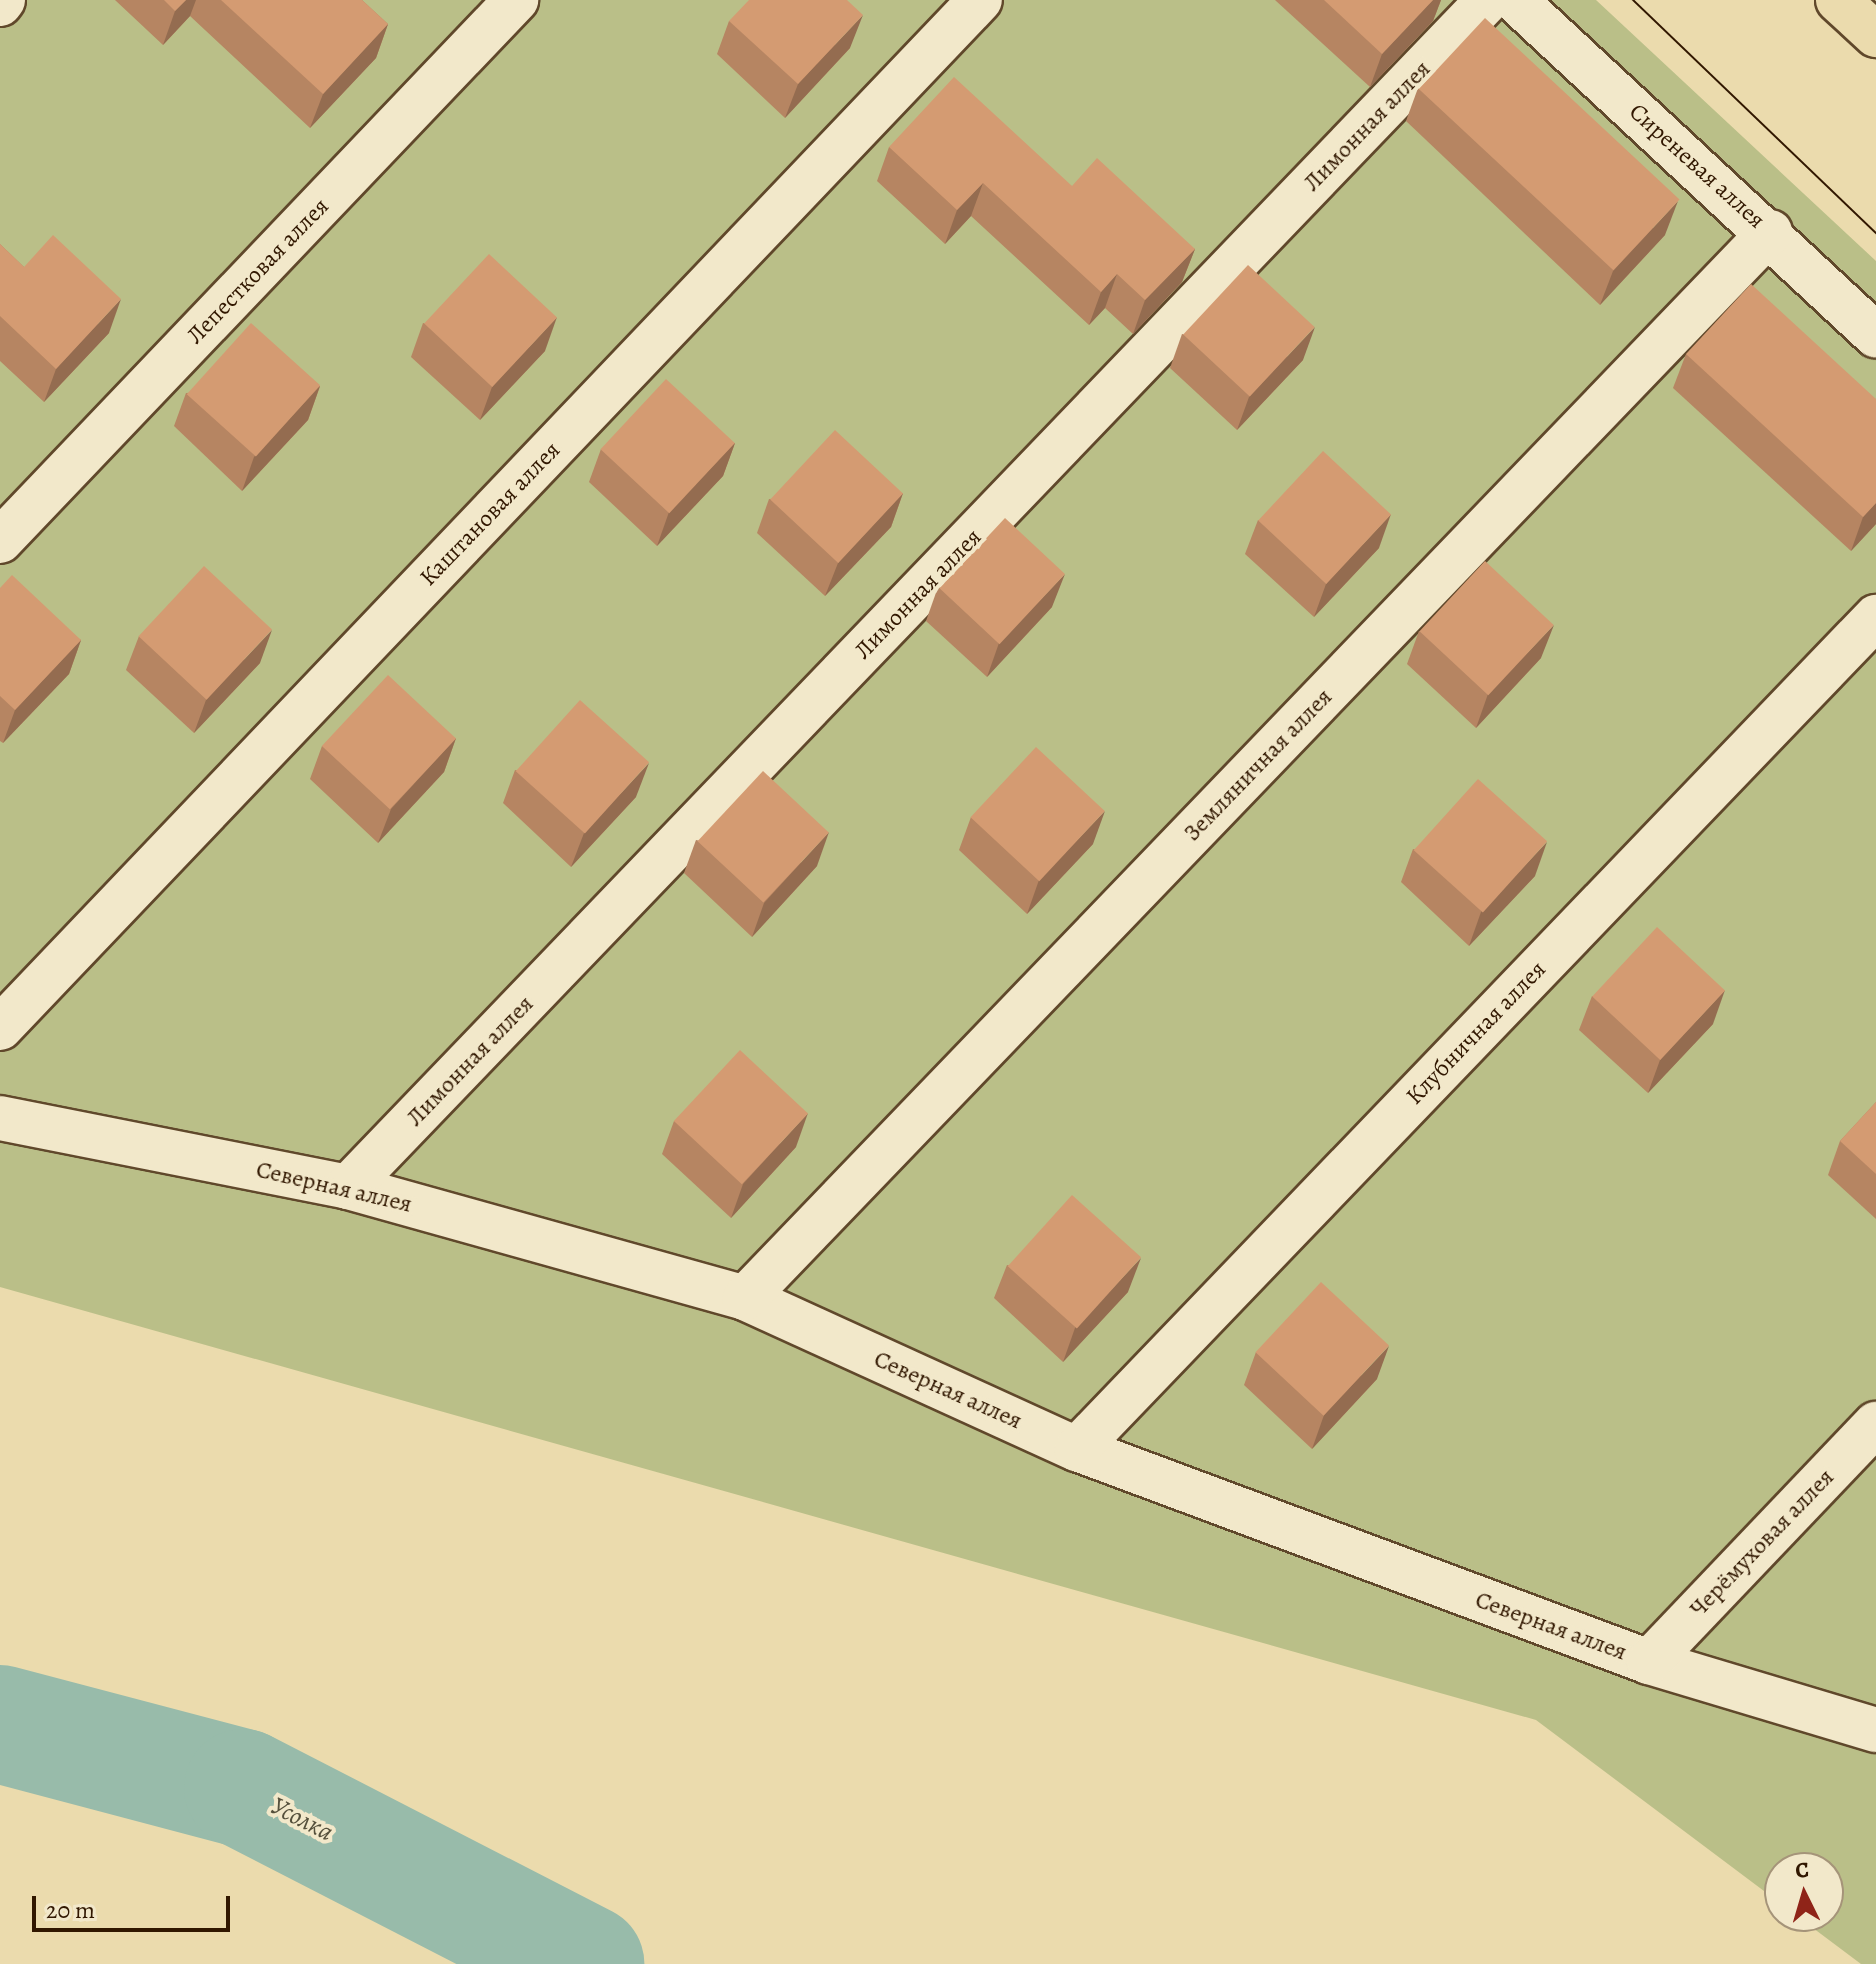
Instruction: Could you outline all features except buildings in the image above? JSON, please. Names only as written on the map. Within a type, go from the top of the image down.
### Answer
[{"type":"main road","points":[[1838,0],[1876,35]]},
{"type":"street","name":"Лепестковая аллея","points":[[0,541],[516,0]]},
{"type":"street","name":"Каштановая аллея","points":[[0,1028],[980,0]]},
{"type":"street","name":"Лимонная аллея","points":[[348,1187],[1488,0]]},
{"type":"street","name":"Сиреневая аллея","points":[[1515,0],[1770,232],[1876,336]]},
{"type":"street","name":"Земляничная аллея","points":[[745,1298],[1770,232]]},
{"type":"street","name":"Клубничная аллея","points":[[1077,1449],[1876,617]]},
{"type":"street","name":"Северная аллея","points":[[0,1118],[348,1187],[745,1298],[1077,1449],[1649,1662],[1876,1730]]},
{"type":"street","name":"Черёмуховая аллея","points":[[1649,1662],[1876,1424]]},
{"type":"green space","points":[[0,0],[1596,0],[1876,261],[1876,1964],[1861,1964],[1818,1932],[1844,1932],[1844,1852],[1764,1852],[1764,1891],[1536,1720],[0,1287]]},
{"type":"waterway","name":"Усолка","points":[[0,1724],[243,1788],[585,1964]]},
{"type":"tram line","points":[[1633,0],[1876,233]]}]
